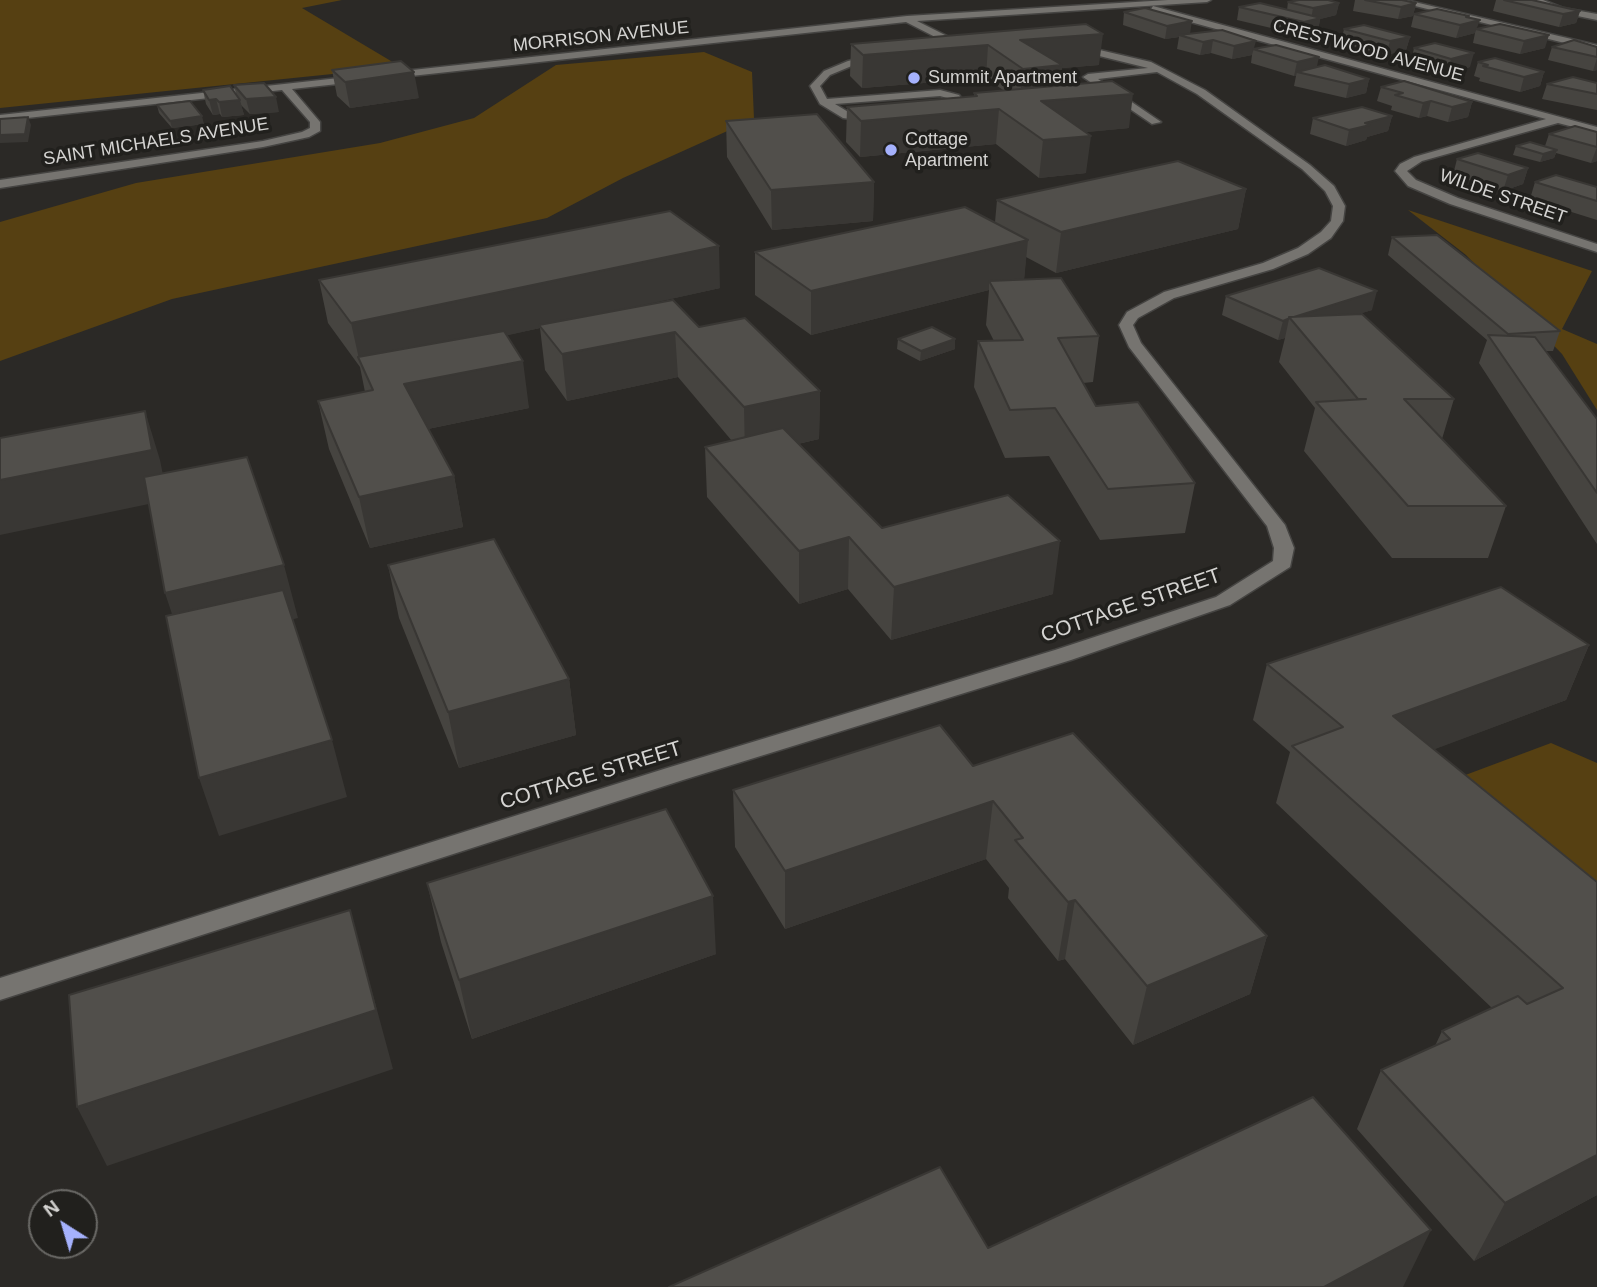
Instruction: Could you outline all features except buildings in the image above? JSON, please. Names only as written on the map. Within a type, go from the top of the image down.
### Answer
[{"type":"street","name":"MORRISON AVENUE","points":[[0,118],[906,19],[1207,0]]},
{"type":"street","points":[[1395,0],[1597,48]]},
{"type":"street","points":[[1535,0],[1561,10],[1597,17]]},
{"type":"street","name":"CRESTWOOD AVENUE","points":[[1131,3],[1597,130]]},
{"type":"street","points":[[906,19],[943,43],[980,43]]},
{"type":"street","points":[[1567,41],[1597,39]]},
{"type":"street","name":"COTTAGE STREET","points":[[0,989],[596,798],[1063,655],[1223,601],[1283,563],[1284,548],[1276,525],[1134,344],[1126,325],[1132,315],[1169,295],[1268,266],[1303,251],[1326,235],[1337,221],[1339,206],[1330,189],[1306,167],[1245,122],[1161,70],[1115,54],[1055,45]]},
{"type":"street","points":[[889,117],[863,120],[847,116],[824,102],[815,86],[827,72],[851,63],[893,55]]},
{"type":"street","points":[[1156,122],[1088,77],[1161,70]]},
{"type":"street","name":"SAINT MICHAELS AVENUE","points":[[0,184],[262,144],[305,135],[316,129],[315,122],[286,88]]},
{"type":"street","points":[[824,102],[940,93],[955,96],[964,108],[940,112]]},
{"type":"street","name":"WILDE STREET","points":[[1557,119],[1418,159],[1404,166],[1401,171],[1412,183],[1454,201],[1597,248]]},
{"type":"shaded area","points":[[0,0],[342,0],[302,8],[401,67],[0,108]]},
{"type":"shaded area","points":[[704,52],[752,72],[754,119],[623,178],[547,218],[172,299],[0,361],[0,222],[136,183],[380,143],[474,118],[556,65]]},
{"type":"shaded area","points":[[1408,210],[1592,271],[1562,329],[1597,344],[1597,410],[1562,354],[1466,255]]},
{"type":"shaded area","points":[[1551,743],[1597,763],[1597,919],[1436,786]]},
{"type":"place","name":"Summit Apartment","points":[[914,78]]},
{"type":"place","name":"Cottage Apartment","points":[[891,150]]}]
